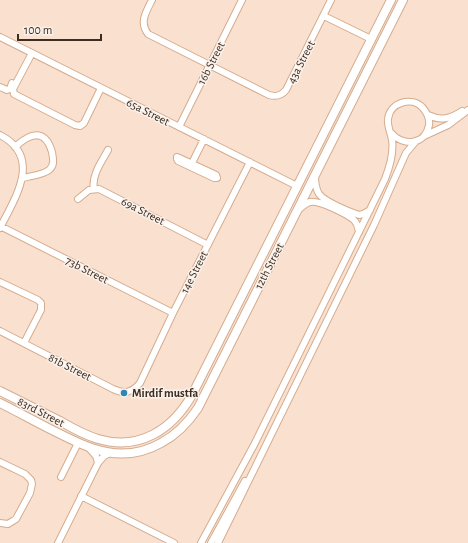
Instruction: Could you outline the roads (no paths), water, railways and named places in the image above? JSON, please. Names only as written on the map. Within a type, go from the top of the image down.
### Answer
[{"type":"street","points":[[152,0],[143,21],[143,26],[148,34],[210,65]]},
{"type":"street","name":"16b Street","points":[[179,127],[242,0]]},
{"type":"street","name":"43a Street","points":[[210,65],[269,95],[280,95],[286,90],[331,0]]},
{"type":"street","name":"12th Street","points":[[82,433],[106,441],[131,441],[155,434],[172,422],[181,413],[189,401],[390,0]]},
{"type":"street","name":"12th Street","points":[[78,443],[89,448],[110,453],[130,453],[150,448],[170,438],[190,419],[198,408],[403,0]]},
{"type":"street","points":[[324,16],[371,39]]},
{"type":"street","name":"65a Street","points":[[0,37],[297,186]]},
{"type":"street","points":[[0,87],[6,90],[10,89],[30,52]]},
{"type":"street","points":[[30,52],[13,89],[14,94],[62,119],[76,126],[83,125],[101,88]]},
{"type":"street","points":[[416,141],[402,142],[391,133],[388,127],[390,113],[394,107],[400,103],[407,101],[414,102],[420,105],[428,115],[429,124],[424,136]]},
{"type":"street","points":[[428,115],[441,119],[447,118],[454,116],[468,107]]},
{"type":"street","points":[[218,543],[374,225],[406,153],[416,141],[448,125],[468,110]]},
{"type":"street","points":[[201,543],[254,445],[389,170],[393,150],[391,133]]},
{"type":"street","points":[[0,135],[9,140],[19,152],[23,165],[20,189],[0,227]]},
{"type":"street","points":[[15,147],[29,137],[36,135],[42,136],[48,142],[53,158],[53,164],[48,171],[22,178]]},
{"type":"street","points":[[192,163],[204,139]]},
{"type":"street","points":[[78,199],[87,191],[94,188],[94,178],[108,150]]},
{"type":"street","points":[[178,157],[192,163],[216,174],[217,178],[215,179],[178,161],[177,158],[178,157]]},
{"type":"street","name":"14e Street","points":[[140,383],[173,313],[250,162]]},
{"type":"street","points":[[314,176],[316,188],[325,200],[359,215],[370,210]]},
{"type":"street","name":"69a Street","points":[[94,188],[101,190],[208,245]]},
{"type":"street","points":[[296,213],[301,207],[310,202],[321,203],[354,221],[357,224],[359,232]]},
{"type":"street","points":[[270,263],[267,258],[278,234],[280,220]]},
{"type":"street","name":"73b Street","points":[[0,227],[173,313]]},
{"type":"street","points":[[0,282],[38,300],[41,303],[41,310],[24,343]]},
{"type":"street","points":[[243,319],[243,308],[251,289],[247,285]]},
{"type":"street","name":"81b Street","points":[[0,331],[117,391],[128,392],[140,383]]},
{"type":"street","name":"83rd Street","points":[[0,391],[82,433]]},
{"type":"street","name":"83rd Street","points":[[0,403],[78,443]]},
{"type":"street","points":[[61,477],[78,443]]},
{"type":"street","points":[[89,448],[96,456],[98,463]]},
{"type":"street","points":[[58,543],[98,463],[104,456],[110,453]]},
{"type":"street","points":[[0,462],[25,474],[31,480],[32,484],[30,492],[16,519],[8,524],[0,523]]},
{"type":"street","points":[[211,543],[235,496],[254,467]]},
{"type":"street","points":[[81,496],[174,543]]},
{"type":"place","name":"Mirdif mustfa","points":[[124,393]]}]
